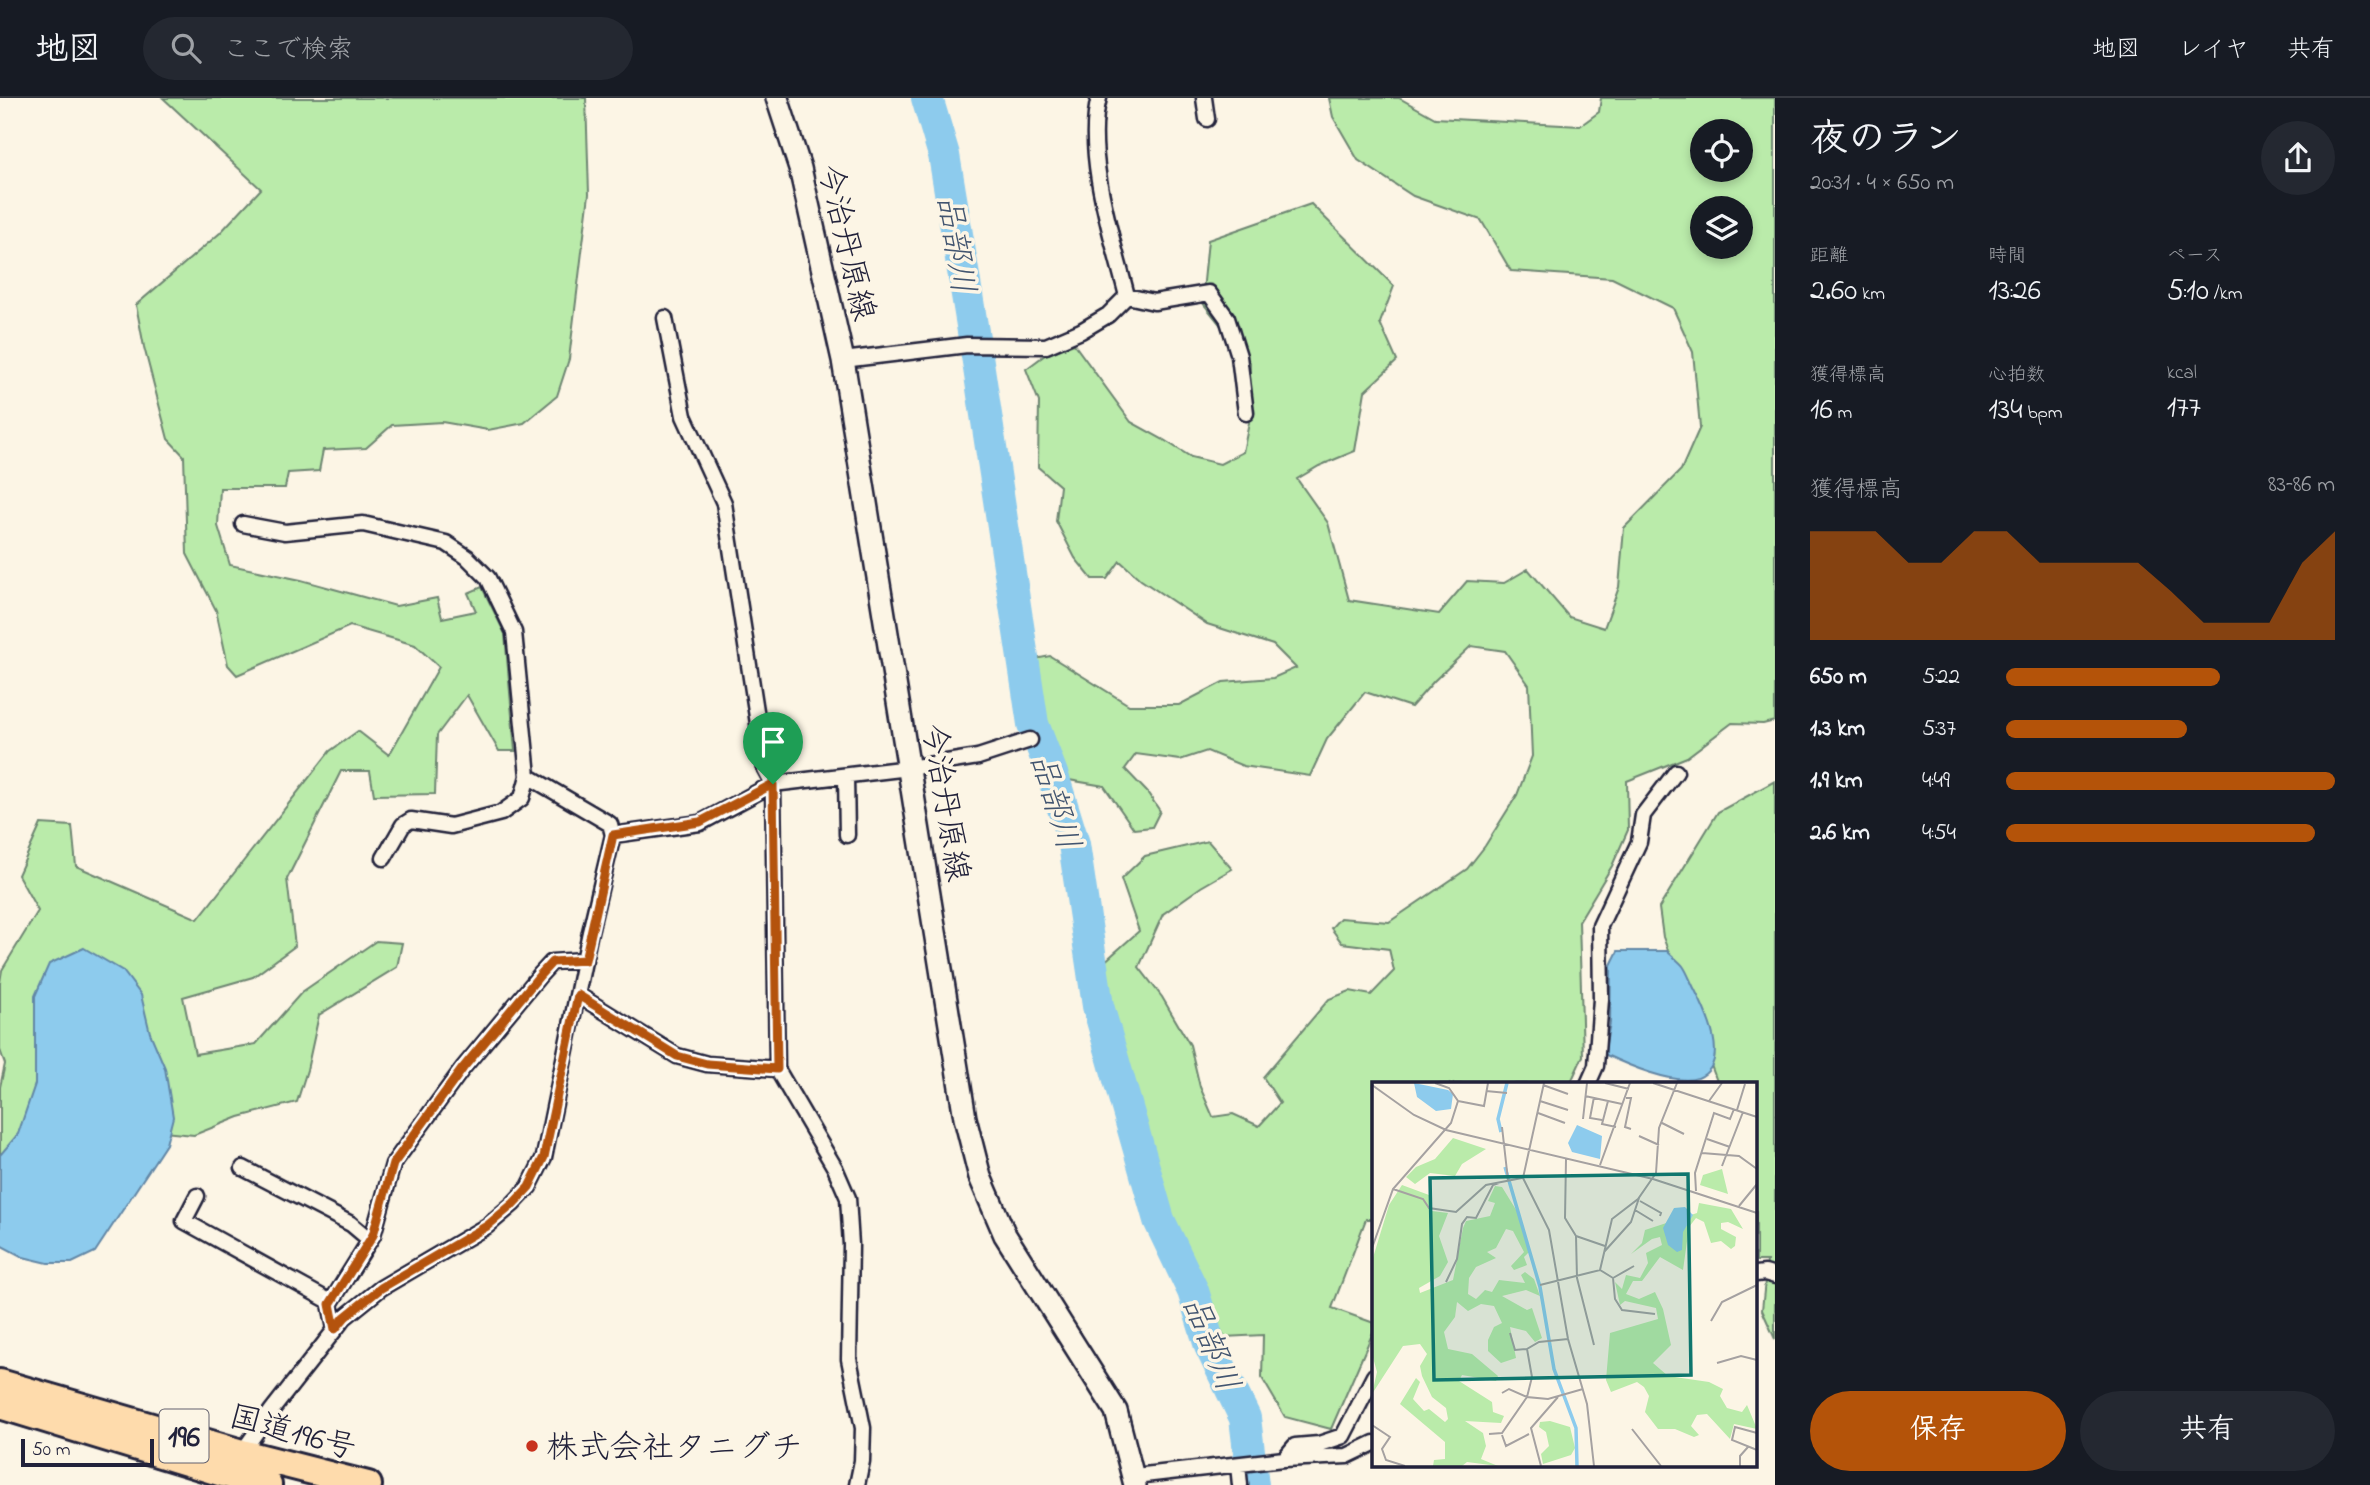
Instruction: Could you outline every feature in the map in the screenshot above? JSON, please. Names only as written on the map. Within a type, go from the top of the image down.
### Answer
[{"type":"highway","name":"国道196号","points":[[0,1383],[242,1453],[368,1485]]},
{"type":"highway","name":"国道196号","points":[[0,1405],[223,1480],[268,1485]]},
{"type":"main road","name":"今治丹原線","points":[[777,98],[800,168],[843,360],[965,1118],[980,1177],[1005,1235],[1116,1411],[1135,1480]]},
{"type":"street","points":[[1098,98],[1096,156],[1105,207],[1127,296]]},
{"type":"street","points":[[1204,98],[1208,119]]},
{"type":"street","points":[[1127,296],[1154,302],[1209,292],[1227,318],[1239,356],[1246,413]]},
{"type":"street","points":[[843,360],[967,345],[1046,346],[1108,316],[1127,296]]},
{"type":"street","points":[[665,318],[684,416],[724,503],[765,769],[773,784],[777,1069],[835,1168],[848,1198],[851,1245],[849,1359],[863,1428],[862,1461],[857,1485]]},
{"type":"street","points":[[243,524],[285,532],[363,524],[446,543],[467,557],[488,578],[514,632],[528,776],[522,798],[501,813],[451,825],[411,820],[402,825],[384,858]]},
{"type":"street","points":[[613,835],[700,822],[773,784],[978,757],[1030,740]]},
{"type":"street","points":[[1589,1082],[1596,1066],[1601,999],[1600,926],[1639,842],[1643,814],[1676,772]]},
{"type":"street","points":[[223,1480],[272,1410],[345,1317],[381,1288],[487,1226],[529,1187],[544,1157],[613,835],[610,824],[528,776]]},
{"type":"street","points":[[846,776],[847,835]]},
{"type":"street","points":[[335,1329],[331,1302],[370,1240],[393,1164],[463,1068],[552,962],[585,960]]},
{"type":"street","points":[[578,995],[677,1056],[707,1064],[777,1069]]},
{"type":"street","points":[[243,1168],[351,1224],[370,1240]]},
{"type":"street","points":[[197,1196],[184,1221],[331,1302]]},
{"type":"street","points":[[1284,1458],[1295,1446],[1319,1444],[1343,1436],[1372,1380]]},
{"type":"street","points":[[1135,1480],[1284,1458],[1347,1456],[1372,1444]]},
{"type":"street","points":[[1238,1465],[1240,1485]]},
{"type":"green space","points":[[163,98],[586,98],[589,194],[569,359],[557,396],[524,423],[488,430],[442,422],[392,425],[366,448],[323,450],[319,471],[288,473],[285,488],[220,488],[218,526],[230,565],[301,580],[396,606],[437,598],[442,618],[476,611],[468,593],[482,587],[505,634],[515,751],[499,751],[467,695],[437,735],[435,794],[374,795],[370,771],[341,771],[287,879],[295,946],[253,977],[183,997],[195,1054],[256,1044],[302,992],[376,941],[402,943],[397,967],[319,1015],[297,1102],[239,1117],[194,1135],[132,1129],[0,1196],[0,1087],[5,1064],[0,1050],[0,982],[2,970],[38,911],[18,875],[41,824],[72,826],[76,866],[198,919],[330,751],[358,731],[389,755],[439,667],[415,645],[350,626],[237,675],[228,665],[216,610],[187,554],[184,456],[168,439],[136,305],[220,233],[261,189]]},
{"type":"green space","points":[[1329,98],[1399,98],[1435,118],[1580,126],[1599,112],[1601,98],[1775,98],[1775,721],[1763,724],[1732,723],[1687,757],[1627,781],[1628,830],[1612,866],[1579,921],[1583,1056],[1571,1082],[1372,1082],[1372,1219],[1366,1219],[1332,1308],[1372,1322],[1372,1335],[1331,1429],[1285,1417],[1262,1378],[1263,1335],[1224,1337],[1173,1236],[1109,1007],[1102,964],[1139,931],[1121,879],[1145,856],[1208,841],[1232,869],[1163,914],[1139,967],[1162,997],[1190,1045],[1200,1087],[1213,1117],[1233,1114],[1259,1126],[1280,1103],[1263,1077],[1329,999],[1350,991],[1371,995],[1394,971],[1389,949],[1342,943],[1331,928],[1340,918],[1389,922],[1467,869],[1517,795],[1532,756],[1529,685],[1505,651],[1471,646],[1411,707],[1365,692],[1327,739],[1310,776],[1243,766],[1207,751],[1180,760],[1136,754],[1125,769],[1147,792],[1160,811],[1152,827],[1134,829],[1104,786],[1069,780],[1039,722],[1030,660],[1050,656],[1129,705],[1179,705],[1223,682],[1273,678],[1296,668],[1273,645],[1207,624],[1141,580],[1120,561],[1107,579],[1092,579],[1075,558],[1056,521],[1060,486],[1038,467],[1039,402],[1026,369],[1045,355],[1074,344],[1131,422],[1191,457],[1220,464],[1243,452],[1249,423],[1250,362],[1202,302],[1208,240],[1311,204],[1394,286],[1380,323],[1397,361],[1365,391],[1355,451],[1319,466],[1297,479],[1328,523],[1349,600],[1439,614],[1467,581],[1504,583],[1528,569],[1569,617],[1604,628],[1619,587],[1624,528],[1681,470],[1700,427],[1693,352],[1673,308],[1612,278],[1511,271],[1481,220],[1413,196],[1358,160],[1333,117]]},
{"type":"green space","points":[[1775,781],[1775,1339],[1762,1310],[1767,1261],[1758,1261],[1758,1082],[1717,1082],[1663,937],[1659,908],[1718,812]]},
{"type":"water","points":[[84,948],[123,971],[141,995],[150,1033],[165,1068],[173,1117],[166,1144],[95,1252],[72,1263],[48,1263],[23,1257],[0,1245],[0,1155],[18,1134],[35,1084],[35,996],[49,964]]},
{"type":"water","points":[[1618,951],[1667,951],[1683,966],[1710,1024],[1715,1050],[1708,1071],[1698,1078],[1688,1080],[1664,1077],[1604,1054],[1610,1023],[1611,965]]},
{"type":"waterway","name":"品部川","points":[[927,98],[944,155],[1033,724],[1074,844],[1098,1006],[1159,1220],[1193,1291],[1210,1346],[1245,1418],[1253,1485]]},
{"type":"place","name":"株式会社タニグチ","points":[[532,1446]]},
{"type":"route","points":[[773,784],[777,1069],[707,1064],[677,1056],[578,995],[544,1157],[529,1187],[487,1226],[381,1288],[345,1317],[335,1329],[330,1304],[373,1235],[393,1164],[463,1068],[552,962],[585,960],[613,835],[700,822],[773,784]]}]
